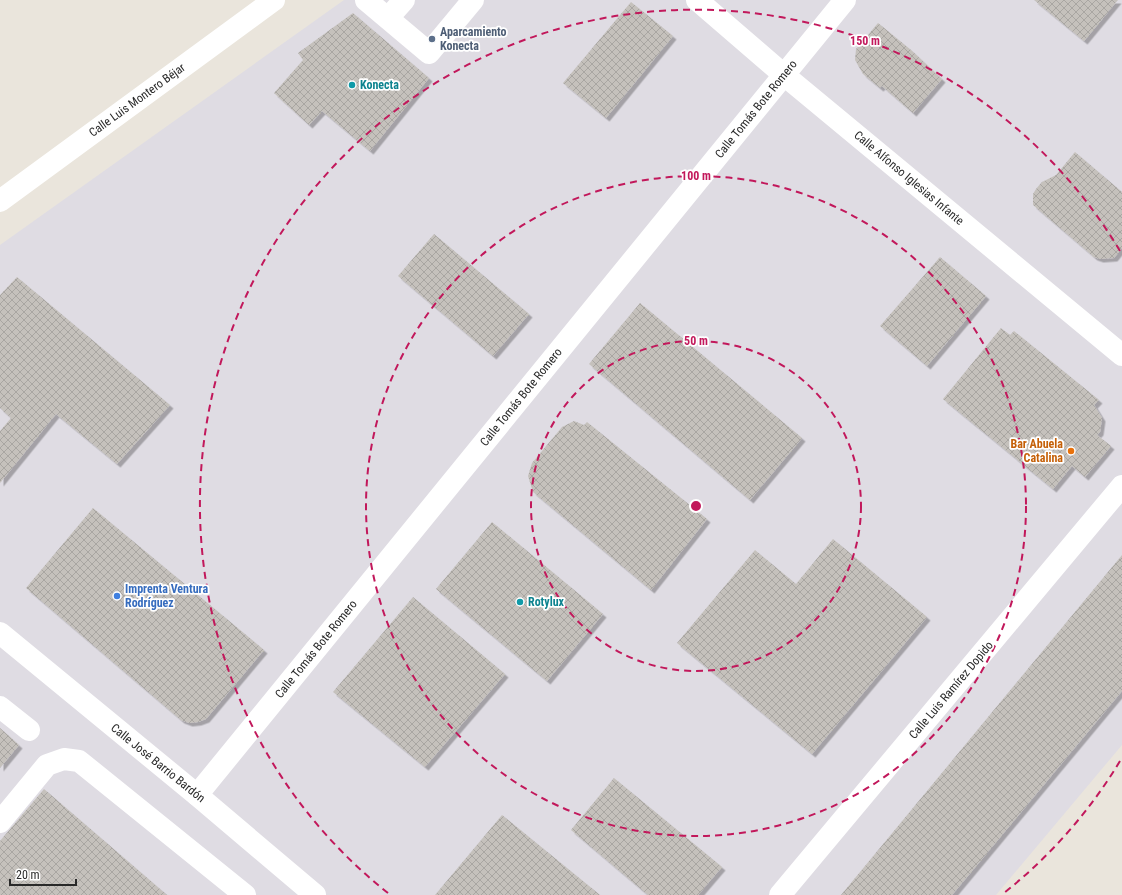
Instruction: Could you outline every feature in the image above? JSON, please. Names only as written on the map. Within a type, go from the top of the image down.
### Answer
[{"type":"street","name":"Calle Luis Montero Béjar","points":[[0,200],[274,0]]},
{"type":"street","points":[[366,0],[429,53],[473,0]]},
{"type":"street","points":[[388,18],[404,0]]},
{"type":"street","name":"Calle Alfonso Iglesias Infante","points":[[697,0],[784,75],[1122,355]]},
{"type":"street","name":"Calle Tomás Bote Romero","points":[[197,795],[845,0]]},
{"type":"street","name":"Calle Luis Ramírez Dopido","points":[[780,895],[1122,486]]},
{"type":"street","name":"Calle José Barrio Bardón","points":[[0,633],[197,795],[315,895]]},
{"type":"street","points":[[0,706],[29,730]]},
{"type":"street","points":[[0,822],[47,765],[64,759],[79,761],[245,895]]},
{"type":"shaded area","points":[[344,0],[1122,0],[1122,745],[996,895],[0,895],[0,245]]},
{"type":"building","points":[[1034,0],[1118,0],[1084,41]]},
{"type":"building","points":[[631,2],[673,36],[606,118],[563,83]]},
{"type":"building","name":"Konecta","points":[[353,13],[429,78],[370,151],[322,111],[309,125],[274,93],[303,60],[298,53]]},
{"type":"building","points":[[878,23],[911,50],[942,79],[913,113],[882,86],[880,88],[863,74],[855,60],[856,49]]},
{"type":"building","points":[[1075,152],[1122,192],[1122,248],[1114,258],[1100,259],[1094,257],[1033,205],[1033,194],[1036,189],[1042,182],[1056,175]]},
{"type":"building","points":[[434,234],[529,314],[493,356],[398,276]]},
{"type":"building","points":[[940,257],[986,296],[927,366],[880,326]]},
{"type":"building","points":[[17,277],[170,405],[117,464],[56,414],[0,483],[0,431],[11,418],[0,408],[0,295]]},
{"type":"building","points":[[640,303],[802,438],[750,500],[589,364]]},
{"type":"building","points":[[1001,328],[1010,335],[1014,331],[1099,400],[1094,405],[1102,418],[1100,432],[1097,435],[1111,446],[1085,477],[1072,466],[1053,489],[943,399]]},
{"type":"building","points":[[574,421],[584,425],[587,422],[707,519],[651,590],[533,492],[528,476],[532,463],[562,427]]},
{"type":"building","points":[[93,508],[264,650],[206,719],[189,723],[181,720],[26,588]]},
{"type":"building","name":"Rotylux","points":[[492,522],[603,614],[547,681],[436,589]]},
{"type":"building","points":[[833,539],[927,617],[812,754],[677,643],[755,550],[796,584]]},
{"type":"building","points":[[1122,555],[1122,691],[952,895],[841,895]]},
{"type":"building","points":[[413,597],[505,674],[425,767],[333,692]]},
{"type":"building","points":[[0,728],[19,745],[0,768]]},
{"type":"building","points":[[614,778],[722,867],[698,895],[648,895],[571,830]]},
{"type":"building","points":[[44,789],[167,895],[0,895],[0,841]]},
{"type":"building","points":[[502,815],[600,895],[435,895]]},
{"type":"place","name":"Aparcamiento Konecta","points":[[432,39]]},
{"type":"place","name":"Konecta","points":[[352,85]]},
{"type":"place","name":"Bar Abuela Catalina","points":[[1071,451]]},
{"type":"place","name":"Imprenta Ventura Rodríguez","points":[[117,596]]},
{"type":"place","name":"Rotylux","points":[[520,602]]}]
